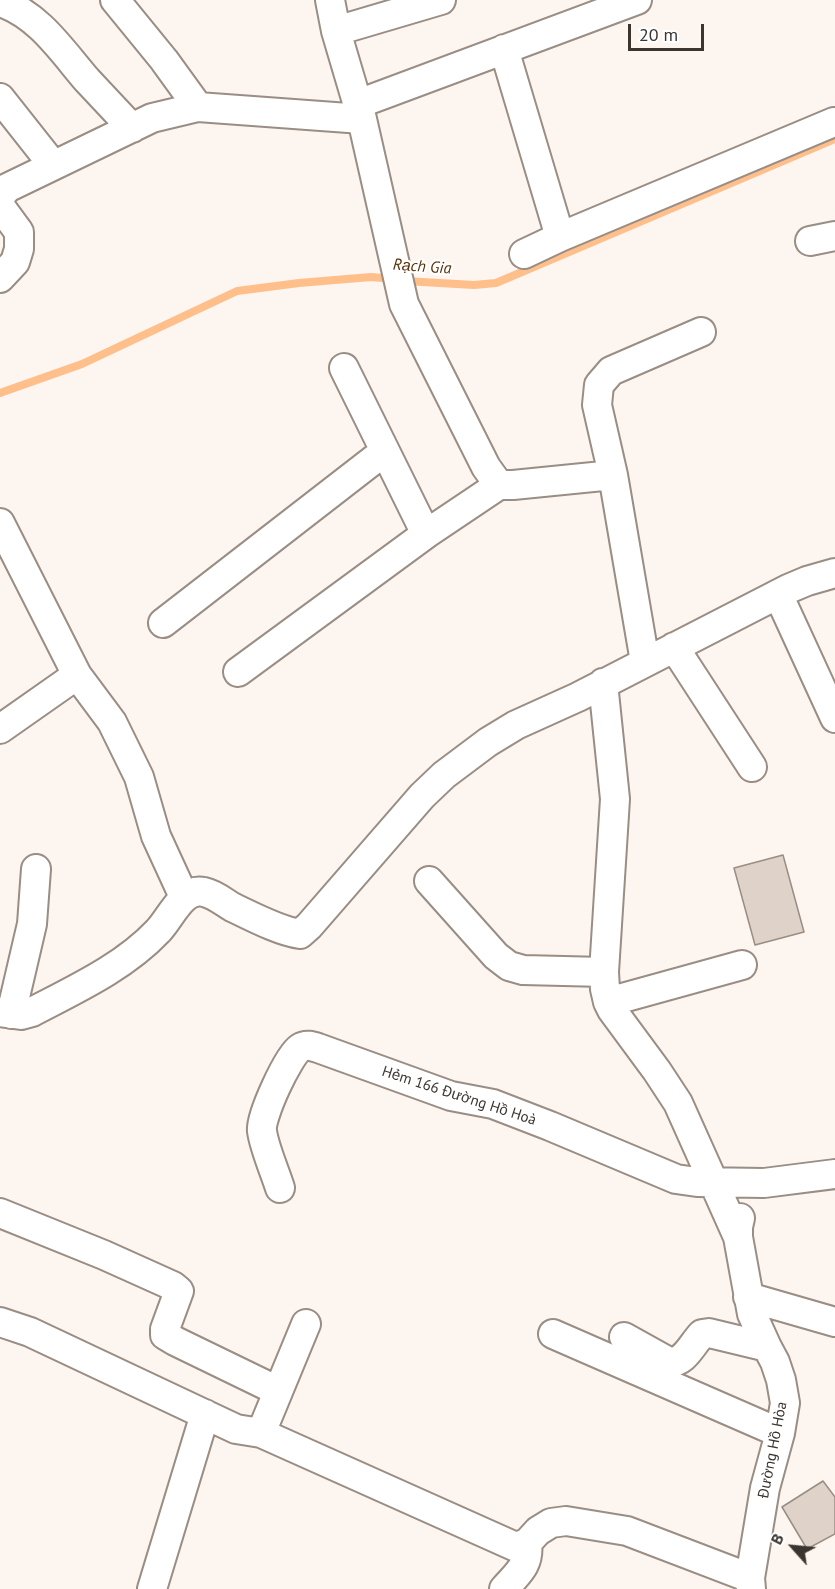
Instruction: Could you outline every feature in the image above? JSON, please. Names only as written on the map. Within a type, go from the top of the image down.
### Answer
[{"type":"street","points":[[115,0],[164,60],[198,107]]},
{"type":"street","points":[[330,0],[336,32],[360,111],[404,304],[486,467],[499,485]]},
{"type":"street","points":[[336,32],[441,0]]},
{"type":"street","points":[[0,278],[15,262],[19,249],[19,232],[0,206],[0,197],[7,188],[152,118],[198,107],[360,111],[504,49],[637,0]]},
{"type":"street","points":[[0,2],[40,25],[132,128]]},
{"type":"street","points":[[504,49],[560,237]]},
{"type":"street","points":[[0,98],[53,165]]},
{"type":"street","points":[[524,254],[834,122]]},
{"type":"street","points":[[645,662],[613,475],[597,405],[599,385],[611,371],[701,332]]},
{"type":"street","points":[[344,368],[426,534]]},
{"type":"street","points":[[163,623],[385,451]]},
{"type":"street","points":[[238,672],[426,534],[499,485],[513,486],[613,475]]},
{"type":"street","points":[[0,523],[78,675],[112,722],[139,777],[156,836],[184,897]]},
{"type":"street","points":[[36,869],[32,924],[6,1013],[21,1015],[32,1012],[113,967],[144,945],[160,929],[184,897],[195,891],[206,892],[289,933],[300,934],[422,796],[444,775],[488,742],[778,594],[807,581],[835,573]]},
{"type":"street","points":[[778,594],[835,718]]},
{"type":"street","points":[[674,647],[752,767]]},
{"type":"street","points":[[0,729],[78,675]]},
{"type":"street","points":[[603,683],[615,799],[604,972],[608,1002],[678,1103],[738,1237]]},
{"type":"street","points":[[429,881],[496,956],[509,966],[523,970],[604,972]]},
{"type":"street","points":[[608,1002],[742,965]]},
{"type":"street","name":"Hẻm 166 Đường Hồ Hoà","points":[[280,1188],[263,1136],[262,1125],[271,1098],[289,1064],[299,1049],[306,1046],[318,1048],[451,1096],[492,1104],[676,1179],[764,1183]]},
{"type":"street","points":[[764,1183],[835,1174]]},
{"type":"street","name":"Đường Hồ Hòa","points":[[750,1584],[765,1488],[780,1433],[785,1403],[775,1362],[752,1314],[738,1237],[738,1227],[747,1200],[752,1192],[764,1183]]},
{"type":"street","points":[[0,1213],[173,1286],[179,1291],[165,1329],[165,1335],[278,1391]]},
{"type":"street","points":[[748,1297],[835,1322]]},
{"type":"street","points":[[0,1322],[30,1332],[236,1429],[261,1433],[516,1546],[527,1543],[550,1522],[567,1521],[606,1527],[627,1531],[750,1584]]},
{"type":"street","points":[[261,1433],[306,1324]]},
{"type":"street","points":[[624,1338],[669,1362],[676,1363],[702,1334],[709,1333],[767,1347]]},
{"type":"street","points":[[553,1334],[780,1433]]},
{"type":"street","points":[[152,1589],[205,1414]]},
{"type":"street","points":[[504,1589],[523,1567],[528,1556],[527,1543]]},
{"type":"building","points":[[783,855],[804,932],[755,945],[734,868]]},
{"type":"building","points":[[823,1481],[835,1497],[835,1534],[807,1549],[782,1507]]},
{"type":"waterway","name":"Rạch Gia","points":[[405,281],[474,285],[496,283],[835,139]]},
{"type":"waterway","name":"Rạch Gia","points":[[0,393],[82,364],[237,291],[371,277],[394,279]]}]
